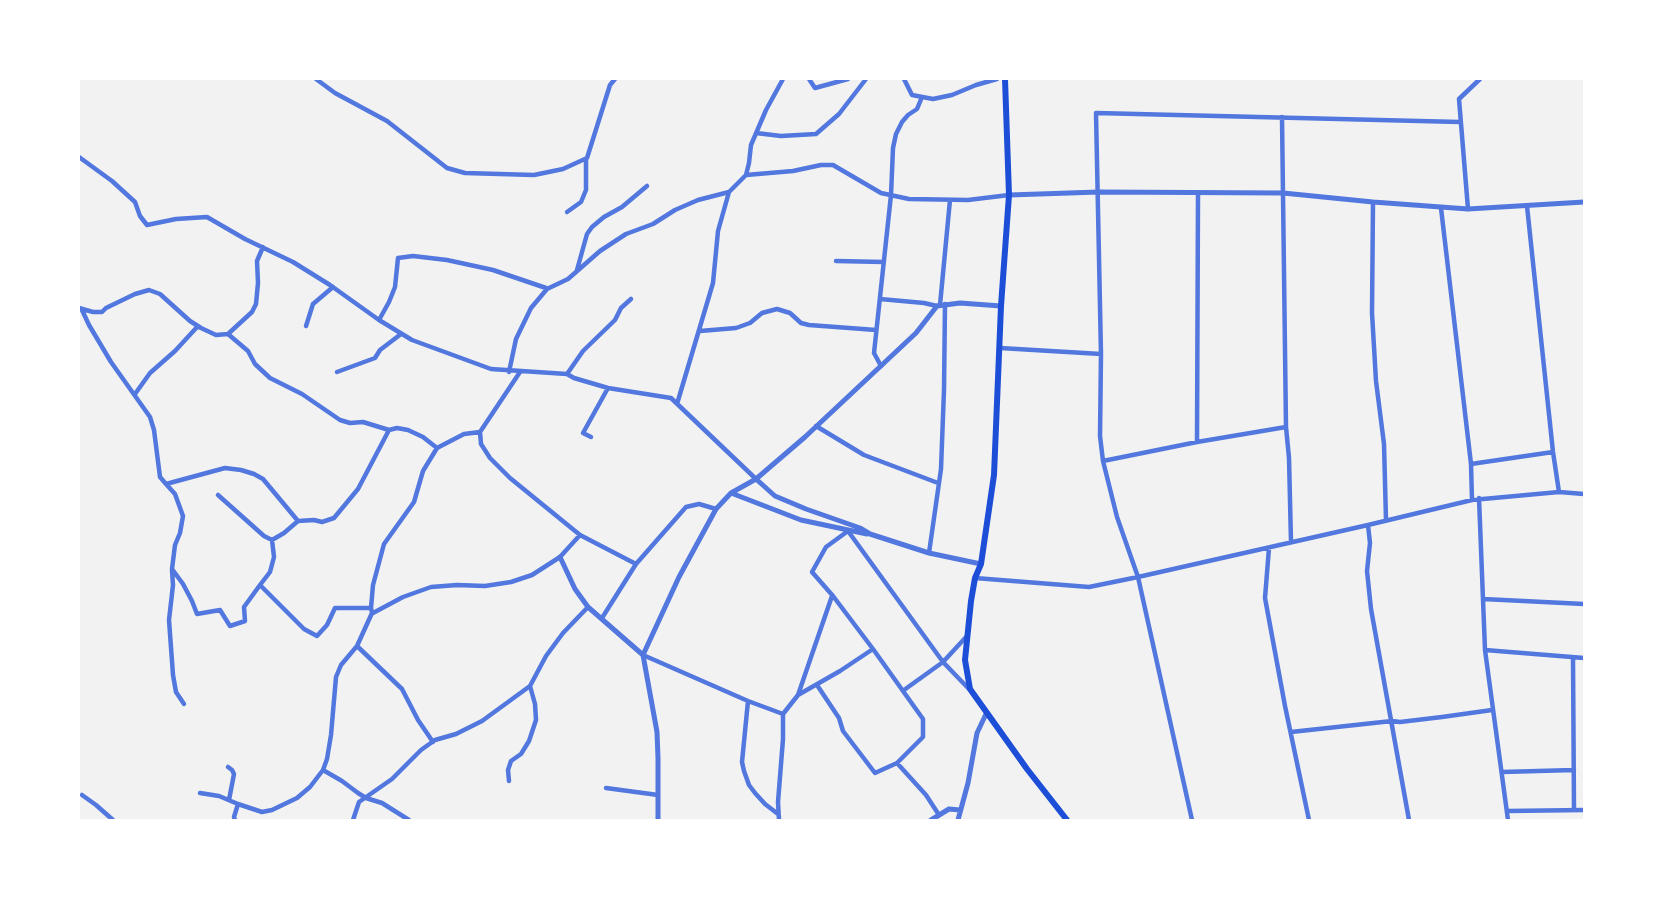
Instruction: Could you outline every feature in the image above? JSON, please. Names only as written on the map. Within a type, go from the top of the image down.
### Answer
[{"type":"main road","points":[[1005,79],[1009,195],[994,475],[981,564],[975,578],[965,660],[970,689],[1067,820]]},
{"type":"street","points":[[316,79],[335,93],[387,121],[447,168],[465,173],[534,175],[563,169],[587,158]]},
{"type":"street","points":[[509,372],[516,339],[531,307],[547,289],[561,284],[600,251],[626,234],[653,224],[698,200],[729,192],[746,176],[755,134],[783,79]]},
{"type":"street","points":[[809,79],[815,88],[848,79]]},
{"type":"street","points":[[755,134],[816,134],[839,114],[866,79]]},
{"type":"street","points":[[904,79],[912,95],[933,99],[997,79]]},
{"type":"street","points":[[1468,209],[1458,99],[1480,79]]},
{"type":"street","points":[[567,212],[581,202],[586,190],[587,158],[596,124],[614,80]]},
{"type":"street","points":[[881,366],[874,354],[891,195],[891,161],[896,134],[905,118],[917,109],[922,97]]},
{"type":"street","points":[[1192,820],[1138,578],[1117,517],[1103,461],[1100,436],[1096,113],[1460,121]]},
{"type":"street","points":[[1282,117],[1286,427],[1291,542]]},
{"type":"street","points":[[79,157],[135,202],[147,225],[176,219],[207,217],[293,262],[412,340],[491,369],[567,374],[608,388],[671,398],[775,496],[870,534]]},
{"type":"street","points":[[746,176],[833,165],[881,193],[909,199],[968,200],[1009,195],[1099,192],[1283,192],[1468,209],[1584,202]]},
{"type":"street","points":[[577,271],[587,234],[592,227],[647,186]]},
{"type":"street","points":[[677,404],[713,284],[718,231],[729,192]]},
{"type":"street","points":[[1196,442],[1198,193]]},
{"type":"street","points":[[929,553],[941,469],[944,390],[941,305],[950,200]]},
{"type":"street","points":[[1373,202],[1372,313],[1376,381],[1384,444],[1385,520]]},
{"type":"street","points":[[1527,206],[1559,492]]},
{"type":"street","points":[[1441,208],[1471,464],[1472,500]]},
{"type":"street","points":[[80,309],[102,312],[126,297],[149,290],[160,294],[198,326],[216,335],[228,334],[256,304],[257,261],[263,247]]},
{"type":"street","points":[[379,320],[395,287],[398,258],[413,256],[447,260],[493,270],[547,289]]},
{"type":"street","points":[[836,261],[884,262]]},
{"type":"street","points":[[306,326],[313,304],[333,287]]},
{"type":"street","points":[[567,374],[583,351],[615,320],[621,308],[631,299]]},
{"type":"street","points":[[880,299],[941,305],[1001,306]]},
{"type":"street","points":[[658,820],[657,732],[643,655],[679,578],[716,509],[732,493],[756,479],[816,426],[916,333],[941,305]]},
{"type":"street","points":[[80,309],[150,417],[160,477],[175,494],[183,516],[175,545],[169,620],[173,676],[176,692],[184,704]]},
{"type":"street","points":[[700,331],[736,328],[750,323],[762,313],[778,309],[809,325],[876,330]]},
{"type":"street","points":[[135,394],[150,373],[198,326]]},
{"type":"street","points":[[228,334],[248,351],[255,364],[270,377],[302,394],[340,421],[350,424],[363,422],[389,430],[408,430],[437,448]]},
{"type":"street","points":[[337,372],[375,358],[380,350],[401,334]]},
{"type":"street","points":[[1000,348],[1101,354]]},
{"type":"street","points":[[520,372],[480,432],[481,444],[490,458],[510,478],[580,535],[636,564]]},
{"type":"street","points":[[592,437],[583,433],[608,388]]},
{"type":"street","points":[[816,426],[864,455],[939,483]]},
{"type":"street","points":[[1103,461],[1286,427]]},
{"type":"street","points":[[272,540],[284,534],[298,521],[322,522],[334,518],[358,489],[389,430]]},
{"type":"street","points":[[200,793],[229,800],[262,813],[297,798],[310,787],[323,770],[327,759],[336,677],[341,665],[357,646],[372,611],[373,585],[384,544],[414,502],[423,471],[437,448],[464,434],[480,432]]},
{"type":"street","points":[[1471,464],[1553,452]]},
{"type":"street","points":[[166,484],[225,468],[241,470],[263,480],[298,521]]},
{"type":"street","points":[[975,578],[1089,587],[1138,578],[1479,498],[1559,492],[1584,495]]},
{"type":"street","points":[[732,493],[801,520],[870,534],[929,553],[981,564]]},
{"type":"street","points":[[218,495],[272,540]]},
{"type":"street","points":[[1479,498],[1485,650],[1508,820]]},
{"type":"street","points":[[602,618],[636,564],[686,508],[699,504],[716,509]]},
{"type":"street","points":[[842,522],[943,662],[970,689]]},
{"type":"street","points":[[1368,525],[1370,543],[1367,571],[1371,609],[1409,820]]},
{"type":"street","points":[[817,685],[839,718],[843,731],[876,773],[897,763],[923,737],[923,719],[904,690],[833,596],[811,572],[826,547],[848,531]]},
{"type":"street","points":[[260,584],[304,629],[317,636],[327,625],[335,608],[372,611],[431,587],[485,586],[532,575],[560,556],[580,535]]},
{"type":"street","points":[[172,569],[183,584],[197,614],[220,610],[230,626],[244,621],[244,607],[270,572],[274,557],[272,540]]},
{"type":"street","points":[[1269,548],[1265,597],[1309,820]]},
{"type":"street","points":[[560,556],[575,589],[588,607],[643,655],[782,714]]},
{"type":"street","points":[[779,820],[782,714],[797,695],[833,596]]},
{"type":"street","points":[[1483,599],[1584,604]]},
{"type":"street","points":[[353,820],[359,802],[392,779],[421,750],[482,720],[530,686],[546,656],[588,607]]},
{"type":"street","points":[[904,690],[943,662],[968,636]]},
{"type":"street","points":[[357,646],[402,689],[433,742]]},
{"type":"street","points":[[797,695],[873,649]]},
{"type":"street","points":[[1485,650],[1584,658]]},
{"type":"street","points":[[1573,658],[1574,810]]},
{"type":"street","points":[[509,781],[508,769],[511,761],[521,754],[529,741],[536,720],[530,686]]},
{"type":"street","points":[[748,701],[742,762],[744,771],[755,793],[779,814]]},
{"type":"street","points":[[1291,732],[1421,720],[1492,710]]},
{"type":"street","points":[[958,820],[977,733],[986,714]]},
{"type":"street","points":[[897,763],[926,795],[939,815]]},
{"type":"street","points":[[228,766],[234,774],[229,800]]},
{"type":"street","points":[[323,770],[366,798],[382,803],[409,820]]},
{"type":"street","points":[[1502,772],[1574,770]]},
{"type":"street","points":[[606,788],[658,795]]},
{"type":"street","points":[[82,795],[113,820]]},
{"type":"street","points":[[235,820],[233,817],[238,804]]},
{"type":"street","points":[[931,820],[949,810],[960,810]]},
{"type":"street","points":[[1507,811],[1584,810]]}]
